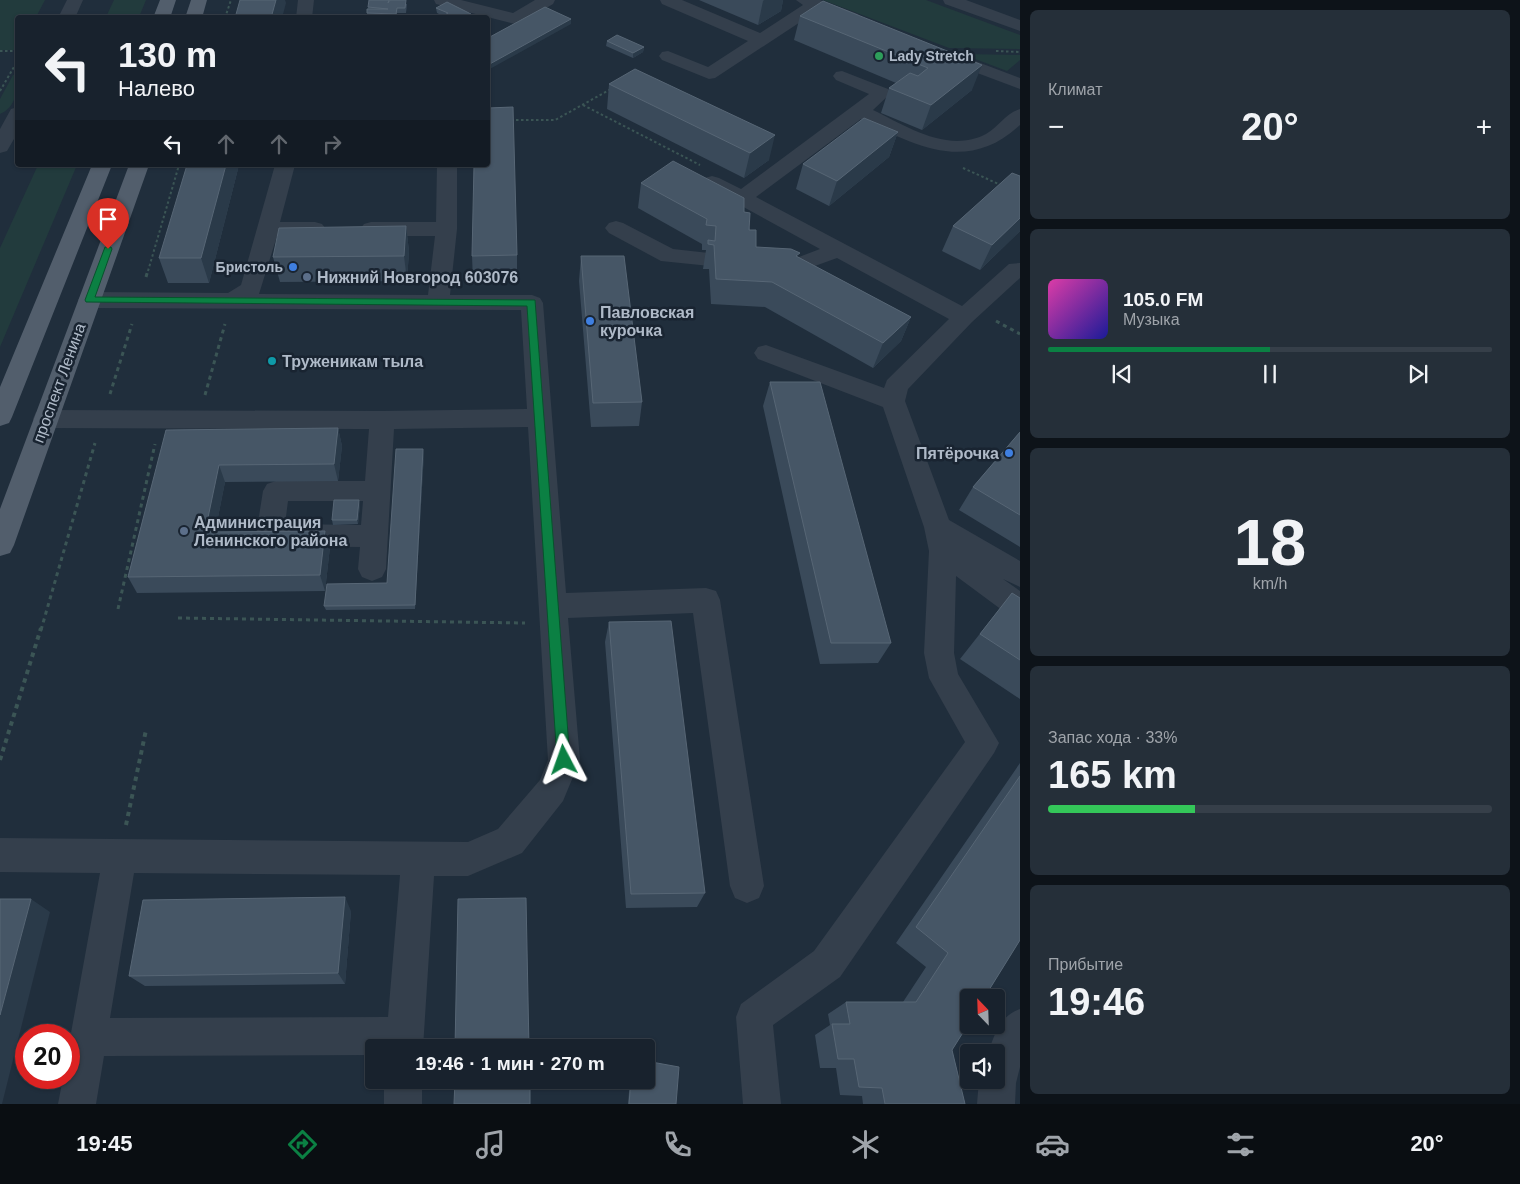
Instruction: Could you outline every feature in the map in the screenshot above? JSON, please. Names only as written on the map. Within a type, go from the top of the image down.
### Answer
[{"type":"main road","points":[[162,15],[168,0]]},
{"type":"main road","points":[[194,15],[199,0]]},
{"type":"main road","points":[[0,417],[101,167]]},
{"type":"main road","name":"проспект Ленина","points":[[0,545],[138,167]]},
{"type":"street","points":[[68,15],[75,0]]},
{"type":"street","points":[[304,15],[306,0]]},
{"type":"street","points":[[442,0],[515,19],[547,0]]},
{"type":"street","points":[[668,0],[761,40]]},
{"type":"street","points":[[951,0],[1020,26]]},
{"type":"street","points":[[668,56],[709,74],[761,40],[810,2],[870,26]]},
{"type":"street","points":[[934,50],[1020,84]]},
{"type":"street","points":[[742,198],[882,93],[842,76]]},
{"type":"street","points":[[860,111],[943,147],[960,148],[992,139],[1020,115]]},
{"type":"street","points":[[0,148],[11,116]]},
{"type":"street","points":[[231,302],[251,289],[284,167]]},
{"type":"street","points":[[438,302],[446,229],[447,167]]},
{"type":"street","points":[[703,172],[742,198],[964,317]]},
{"type":"street","points":[[616,228],[669,256],[710,260]]},
{"type":"street","points":[[268,229],[446,229]]},
{"type":"street","points":[[750,262],[801,264],[838,250]]},
{"type":"street","points":[[762,1104],[754,1017],[827,964],[983,743],[944,678],[939,653],[940,539],[893,401],[896,386],[964,317],[1019,269]]},
{"type":"street","points":[[0,855],[468,860],[510,841],[552,790],[564,760],[532,302],[139,302],[89,300]]},
{"type":"street","points":[[766,352],[893,401]]},
{"type":"street","points":[[45,419],[382,420],[540,418]]},
{"type":"street","points":[[372,569],[382,420]]},
{"type":"street","points":[[374,536],[270,535],[276,491],[377,491]]},
{"type":"street","points":[[940,539],[1020,575]]},
{"type":"street","points":[[940,539],[1020,607]]},
{"type":"street","points":[[554,615],[706,600],[747,886]]},
{"type":"street","points":[[77,1104],[120,855]]},
{"type":"street","points":[[404,1039],[418,860]]},
{"type":"street","points":[[996,1104],[996,1087],[1005,1052],[1020,1026]]},
{"type":"street","points":[[90,1037],[365,1041]]},
{"type":"street","points":[[403,1089],[403,1104]]},
{"type":"path","points":[[226,15],[231,0]]},
{"type":"path","points":[[0,51],[15,52]]},
{"type":"path","points":[[0,91],[15,65]]},
{"type":"path","points":[[507,120],[555,120],[617,86]]},
{"type":"path","points":[[583,105],[703,172]]},
{"type":"path","points":[[943,147],[944,160],[1003,186]]},
{"type":"path","points":[[0,760],[47,610],[178,167]]},
{"type":"path","points":[[198,420],[231,302]]},
{"type":"path","points":[[118,609],[160,420]]},
{"type":"path","points":[[178,618],[554,615]]},
{"type":"path","points":[[120,855],[146,730]]},
{"type":"green space","points":[[0,0],[45,0],[37,15],[15,15],[15,50],[0,50]]},
{"type":"green space","points":[[114,0],[146,0],[140,15],[107,15]]},
{"type":"green space","points":[[823,0],[926,0],[1020,35],[1020,49],[949,48]]},
{"type":"green space","points":[[962,54],[1020,55],[1020,60],[1007,71]]},
{"type":"green space","points":[[13,75],[15,75],[15,98],[10,107],[0,114],[0,99]]},
{"type":"green space","points":[[37,167],[76,167],[0,347],[0,248]]},
{"type":"building","points":[[240,0],[276,0],[272,15],[236,15]]},
{"type":"building","points":[[369,0],[389,0],[388,3],[390,0],[406,0],[405,8],[397,8],[396,14],[367,13],[367,9],[388,9],[368,7]]},
{"type":"building","points":[[823,1],[982,65],[931,105],[889,88],[910,73],[918,76],[928,68],[800,16]]},
{"type":"building","points":[[447,2],[471,14],[445,15],[448,13],[436,8]]},
{"type":"building","points":[[545,7],[571,19],[490,64],[490,37]]},
{"type":"building","points":[[617,35],[644,47],[633,53],[607,41]]},
{"type":"building","points":[[635,69],[775,135],[750,153],[609,84]]},
{"type":"building","points":[[513,107],[517,255],[472,256],[474,167],[490,167],[490,108]]},
{"type":"building","points":[[864,118],[898,132],[837,181],[803,164]]},
{"type":"building","points":[[673,161],[744,198],[744,212],[750,213],[749,230],[756,230],[756,247],[791,249],[800,253],[796,256],[911,317],[883,343],[772,282],[716,279],[714,245],[708,244],[708,240],[715,241],[716,226],[706,225],[707,219],[641,183]]},
{"type":"building","points":[[186,167],[225,167],[201,258],[159,258]]},
{"type":"building","points":[[1012,173],[1020,176],[1020,218],[992,245],[953,226]]},
{"type":"building","points":[[406,226],[404,256],[273,257],[279,228]]},
{"type":"building","points":[[581,256],[624,256],[642,402],[593,403]]},
{"type":"building","points":[[770,382],[820,382],[891,643],[831,643]]},
{"type":"building","name":"Администрация Ленинского района","points":[[338,428],[334,464],[219,465],[205,532],[325,531],[320,575],[128,577],[166,430]]},
{"type":"building","points":[[1020,432],[1020,515],[973,487]]},
{"type":"building","points":[[396,449],[423,449],[415,605],[324,606],[327,584],[387,583]]},
{"type":"building","points":[[334,500],[359,500],[357,520],[332,520]]},
{"type":"building","points":[[1012,593],[1020,598],[1020,660],[980,634]]},
{"type":"building","points":[[671,621],[705,893],[631,894],[609,622]]},
{"type":"building","points":[[1020,776],[1020,940],[990,989],[960,989],[960,1034],[962,1034],[952,1050],[965,1104],[885,1104],[882,1088],[859,1087],[854,1059],[838,1059],[832,1024],[850,1024],[846,1002],[916,1002],[948,953],[916,927]]},
{"type":"building","points":[[345,897],[338,973],[129,976],[143,900]]},
{"type":"building","points":[[526,898],[529,1039],[455,1039],[458,899]]},
{"type":"building","points":[[0,899],[31,899],[0,1015]]},
{"type":"building","points":[[655,1063],[679,1067],[676,1104],[629,1104],[630,1089],[655,1089]]},
{"type":"building","points":[[455,1089],[530,1089],[530,1104],[454,1104]]},
{"type":"place","name":"Lady Stretch","points":[[879,56]]},
{"type":"place","name":"Бристоль","points":[[293,267]]},
{"type":"place","name":"Нижний Новгород 603076","points":[[307,277]]},
{"type":"place","name":"Павловская курочка","points":[[590,321]]},
{"type":"place","name":"Труженикам тыла","points":[[272,361]]},
{"type":"place","name":"Пятёрочка","points":[[1009,453]]},
{"type":"place","name":"Администрация Ленинского района","points":[[184,531]]},
{"type":"route","points":[[108,249],[89,300],[139,302],[532,302],[564,760]]}]
